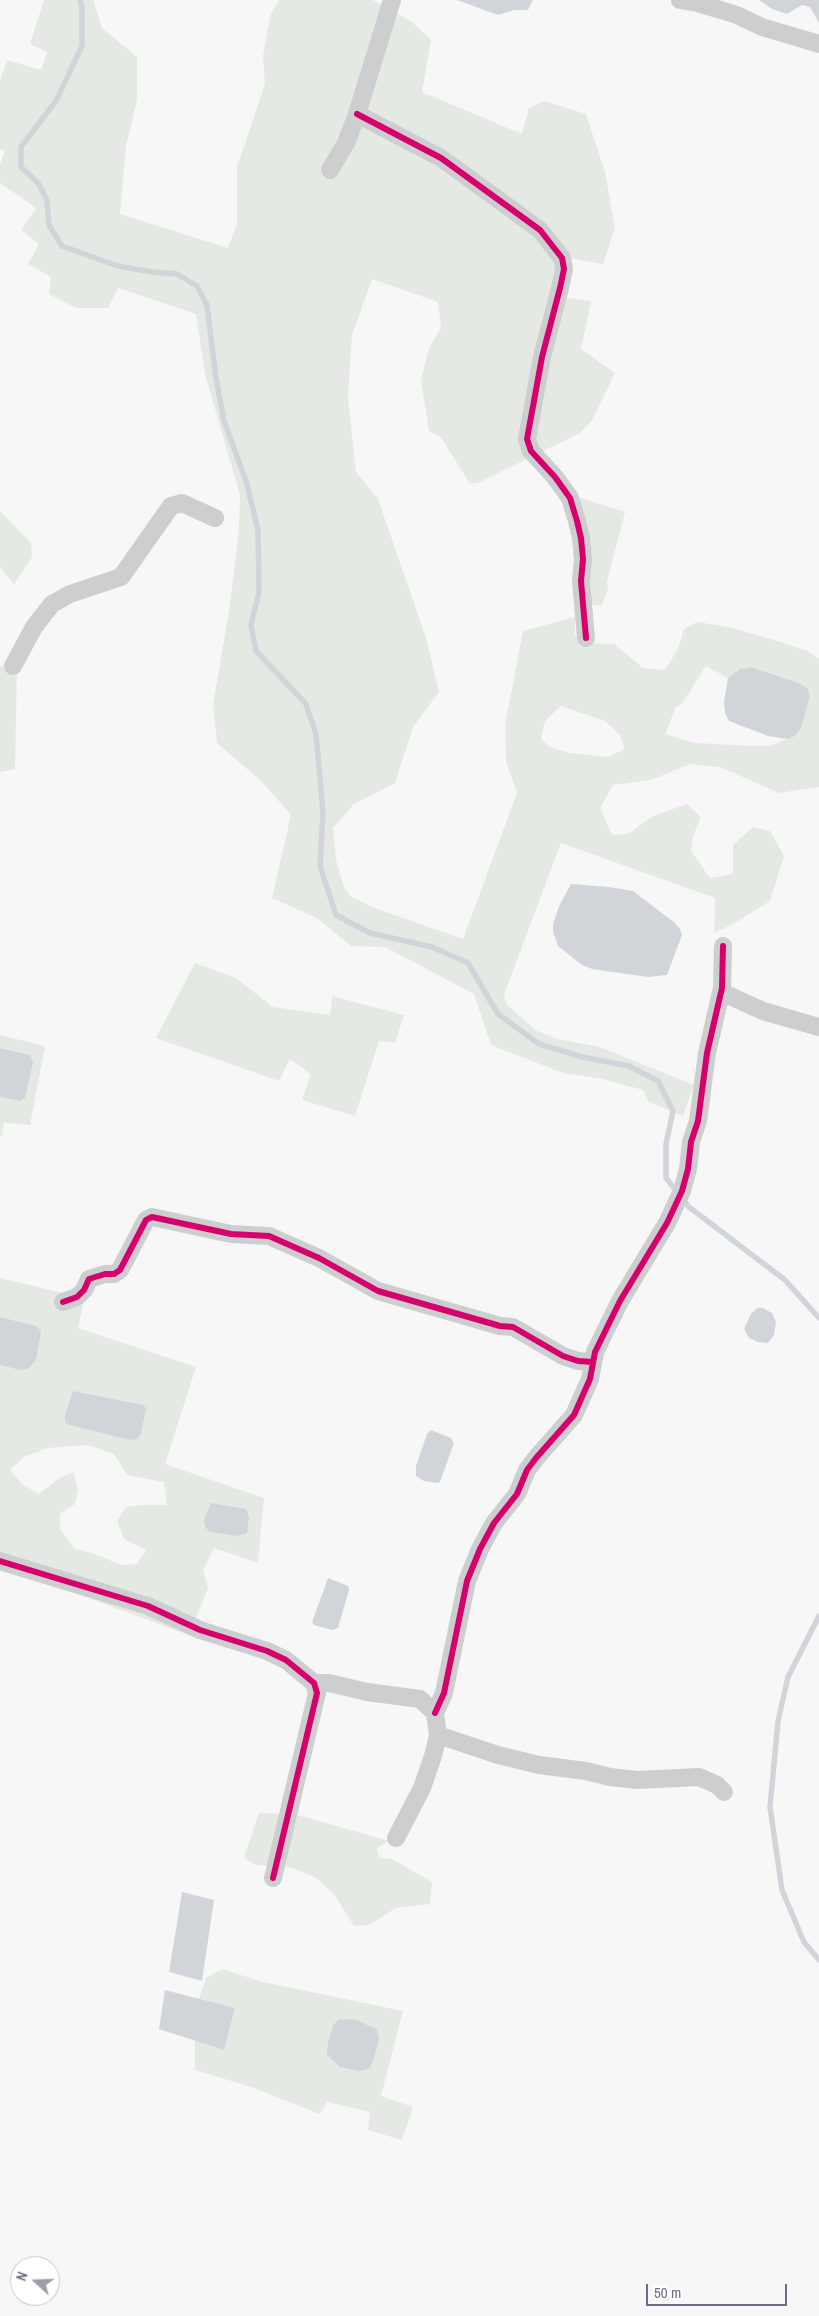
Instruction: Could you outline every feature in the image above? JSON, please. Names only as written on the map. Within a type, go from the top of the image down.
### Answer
[{"type":"street","points":[[330,170],[346,143],[357,114],[392,0]]},
{"type":"street","points":[[680,0],[737,15],[762,27],[819,44]]},
{"type":"street","points":[[357,114],[441,158],[540,230],[562,258],[564,269],[562,283],[542,358],[527,439],[531,451],[555,477],[570,498],[577,521],[583,559],[580,581],[586,638]]},
{"type":"street","points":[[13,666],[34,627],[52,604],[70,594],[121,577],[171,506],[182,503],[215,518]]},
{"type":"street","points":[[396,1838],[422,1788],[433,1756],[438,1735],[435,1714],[444,1693],[467,1581],[480,1549],[494,1524],[517,1494],[527,1470],[574,1415],[590,1379],[595,1352],[620,1301],[667,1223],[682,1191],[698,1121],[707,1054],[720,992],[723,946]]},
{"type":"street","points":[[720,992],[763,1011],[819,1027]]},
{"type":"street","points":[[64,1302],[77,1297],[84,1290],[90,1279],[105,1274],[114,1274],[120,1270],[146,1220],[152,1217],[230,1234],[269,1236],[319,1258],[378,1291],[500,1326],[513,1327],[563,1356],[578,1361],[593,1362]]},
{"type":"street","points":[[0,1561],[148,1606],[200,1630],[286,1660],[314,1683],[317,1693],[273,1878]]},
{"type":"street","points":[[314,1683],[329,1683],[367,1692],[420,1699],[435,1714]]},
{"type":"street","points":[[438,1735],[498,1755],[539,1765],[586,1771],[610,1778],[637,1780],[699,1777],[717,1784],[724,1792]]},
{"type":"shaded area","points":[[44,0],[93,0],[102,28],[137,57],[137,100],[126,146],[120,214],[228,248],[237,224],[237,167],[265,84],[263,56],[270,16],[279,0],[373,0],[412,22],[431,40],[422,92],[522,134],[529,108],[544,101],[586,114],[605,172],[615,228],[603,264],[574,259],[555,265],[553,296],[591,301],[581,349],[615,373],[592,420],[580,433],[480,482],[470,484],[441,437],[429,431],[421,380],[429,348],[441,328],[438,302],[372,279],[352,335],[348,397],[356,472],[378,499],[426,638],[439,692],[413,727],[395,783],[354,804],[333,828],[336,860],[344,887],[351,897],[375,908],[463,939],[517,793],[506,761],[505,725],[523,631],[575,617],[575,635],[585,643],[614,644],[643,668],[665,670],[678,649],[684,629],[697,622],[728,627],[767,638],[808,651],[819,659],[819,787],[779,793],[720,767],[690,764],[651,780],[613,785],[600,808],[612,835],[628,834],[653,816],[687,804],[701,817],[693,836],[691,851],[710,878],[733,874],[733,845],[753,827],[770,831],[784,856],[770,901],[733,924],[714,933],[715,898],[561,843],[504,995],[507,1005],[537,1031],[557,1039],[600,1047],[694,1085],[683,1116],[649,1102],[643,1090],[603,1079],[563,1073],[491,1045],[474,994],[385,947],[351,946],[317,918],[272,898],[291,815],[262,782],[217,743],[213,705],[230,605],[239,528],[240,495],[205,374],[196,314],[118,288],[108,308],[76,308],[49,294],[51,277],[28,264],[39,244],[21,230],[36,208],[0,183],[0,164],[5,151],[0,149],[0,81],[7,60],[41,70],[47,52],[30,44]],"holes":[[[706,666],[728,678],[740,669],[751,667],[796,682],[795,736],[770,746],[756,746],[695,743],[665,734],[676,707],[682,704]],[[561,706],[605,721],[620,735],[624,749],[609,757],[569,753],[550,747],[541,739],[545,721]]]},
{"type":"shaded area","points":[[457,0],[533,0],[528,10],[514,10],[498,15]]},
{"type":"shaded area","points":[[759,0],[819,0],[819,23],[810,7],[802,5],[787,14],[772,9]]},
{"type":"shaded area","points":[[578,497],[625,512],[607,582],[608,590],[601,606],[588,604]]},
{"type":"shaded area","points":[[0,511],[31,543],[32,557],[14,585],[0,567]]},
{"type":"shaded area","points":[[0,666],[17,668],[15,769],[0,772]]},
{"type":"shaded area","points":[[751,667],[796,682],[807,688],[810,696],[801,728],[795,736],[788,739],[768,736],[729,721],[725,713],[724,701],[728,678],[740,669]]},
{"type":"shaded area","points":[[571,884],[633,891],[675,923],[682,935],[667,975],[648,977],[592,969],[582,965],[558,946],[553,932],[553,924],[559,906]]},
{"type":"shaded area","points":[[195,963],[236,978],[273,1007],[330,1015],[332,996],[404,1015],[395,1043],[379,1041],[355,1116],[302,1100],[311,1074],[290,1059],[279,1081],[156,1038]]},
{"type":"shaded area","points":[[0,1035],[45,1046],[30,1125],[4,1123],[2,1136],[0,1136],[0,1097],[20,1101],[30,1055],[0,1048]]},
{"type":"shaded area","points":[[0,1048],[30,1055],[33,1062],[25,1098],[20,1101],[0,1097]]},
{"type":"shaded area","points":[[0,1278],[59,1292],[83,1306],[78,1328],[196,1367],[165,1464],[264,1498],[258,1563],[214,1548],[203,1570],[208,1588],[189,1635],[74,1593],[0,1570],[0,1365],[20,1370],[37,1326],[0,1317]],"holes":[[[88,1445],[114,1454],[127,1475],[164,1482],[167,1505],[126,1507],[117,1521],[124,1539],[146,1550],[137,1564],[121,1565],[92,1553],[75,1549],[60,1529],[60,1514],[75,1504],[78,1489],[73,1472],[58,1479],[39,1494],[22,1484],[10,1470],[24,1457],[48,1448]]]},
{"type":"shaded area","points":[[757,1308],[763,1308],[772,1313],[776,1322],[774,1335],[768,1343],[758,1342],[749,1338],[744,1329],[751,1314]]},
{"type":"shaded area","points":[[0,1317],[37,1326],[41,1332],[36,1360],[28,1369],[20,1370],[0,1365]]},
{"type":"shaded area","points":[[73,1391],[143,1405],[146,1408],[141,1434],[137,1439],[130,1440],[69,1425],[65,1422],[65,1415]]},
{"type":"shaded area","points":[[431,1430],[451,1438],[454,1443],[440,1482],[436,1483],[424,1481],[416,1476],[416,1466],[427,1434]]},
{"type":"shaded area","points":[[211,1503],[246,1509],[249,1517],[247,1533],[237,1536],[210,1532],[205,1527],[204,1520]]},
{"type":"shaded area","points":[[328,1578],[348,1586],[349,1590],[338,1628],[332,1630],[314,1625],[312,1622]]},
{"type":"shaded area","points":[[259,1813],[294,1814],[389,1841],[377,1848],[379,1858],[392,1859],[432,1882],[430,1904],[396,1908],[369,1925],[354,1926],[334,1894],[315,1877],[289,1867],[256,1865],[244,1858]]},
{"type":"shaded area","points":[[182,1892],[214,1900],[202,1981],[169,1972]]},
{"type":"shaded area","points":[[222,1969],[263,1982],[403,2011],[381,2096],[413,2107],[402,2140],[368,2130],[370,2112],[327,2102],[320,2114],[251,2087],[195,2070],[195,2040],[224,2049],[235,2008],[199,1999],[206,1978]]},
{"type":"shaded area","points":[[165,1990],[235,2008],[224,2050],[159,2029]]},
{"type":"shaded area","points":[[340,2019],[357,2020],[377,2030],[379,2039],[372,2064],[368,2069],[358,2071],[340,2067],[327,2055],[328,2041],[334,2024]]},
{"type":"waterway","points":[[80,0],[82,6],[82,46],[56,101],[21,147],[21,167],[38,183],[47,200],[49,225],[62,246],[118,266],[177,274],[197,286],[207,305],[216,378],[224,421],[246,481],[258,530],[259,592],[251,625],[256,651],[306,704],[316,734],[323,812],[320,866],[336,915],[370,933],[432,947],[468,963],[498,1014],[539,1044],[582,1057],[629,1066],[658,1081],[673,1111],[666,1144],[666,1178],[689,1207],[785,1280],[819,1318]]},
{"type":"waterway","points":[[819,1616],[788,1677],[778,1721],[770,1807],[782,1890],[804,1942],[819,1960]]},
{"type":"cycle path","points":[[357,114],[441,158],[540,230],[562,258],[564,269],[542,357],[527,439],[531,451],[555,477],[570,498],[577,521],[583,559],[581,581],[586,638]]},
{"type":"cycle path","points":[[435,1713],[444,1693],[467,1581],[480,1549],[494,1523],[517,1494],[527,1470],[574,1415],[590,1379],[595,1352],[620,1301],[667,1223],[682,1191],[688,1169],[691,1142],[698,1121],[707,1053],[722,988],[723,946]]},
{"type":"cycle path","points":[[63,1302],[77,1297],[84,1290],[89,1279],[105,1274],[114,1274],[120,1270],[146,1220],[152,1217],[231,1234],[269,1236],[319,1258],[378,1291],[500,1326],[513,1327],[563,1356],[578,1361],[593,1362]]},
{"type":"cycle path","points":[[0,1561],[148,1606],[200,1630],[267,1651],[286,1660],[314,1683],[317,1693],[273,1878]]}]
